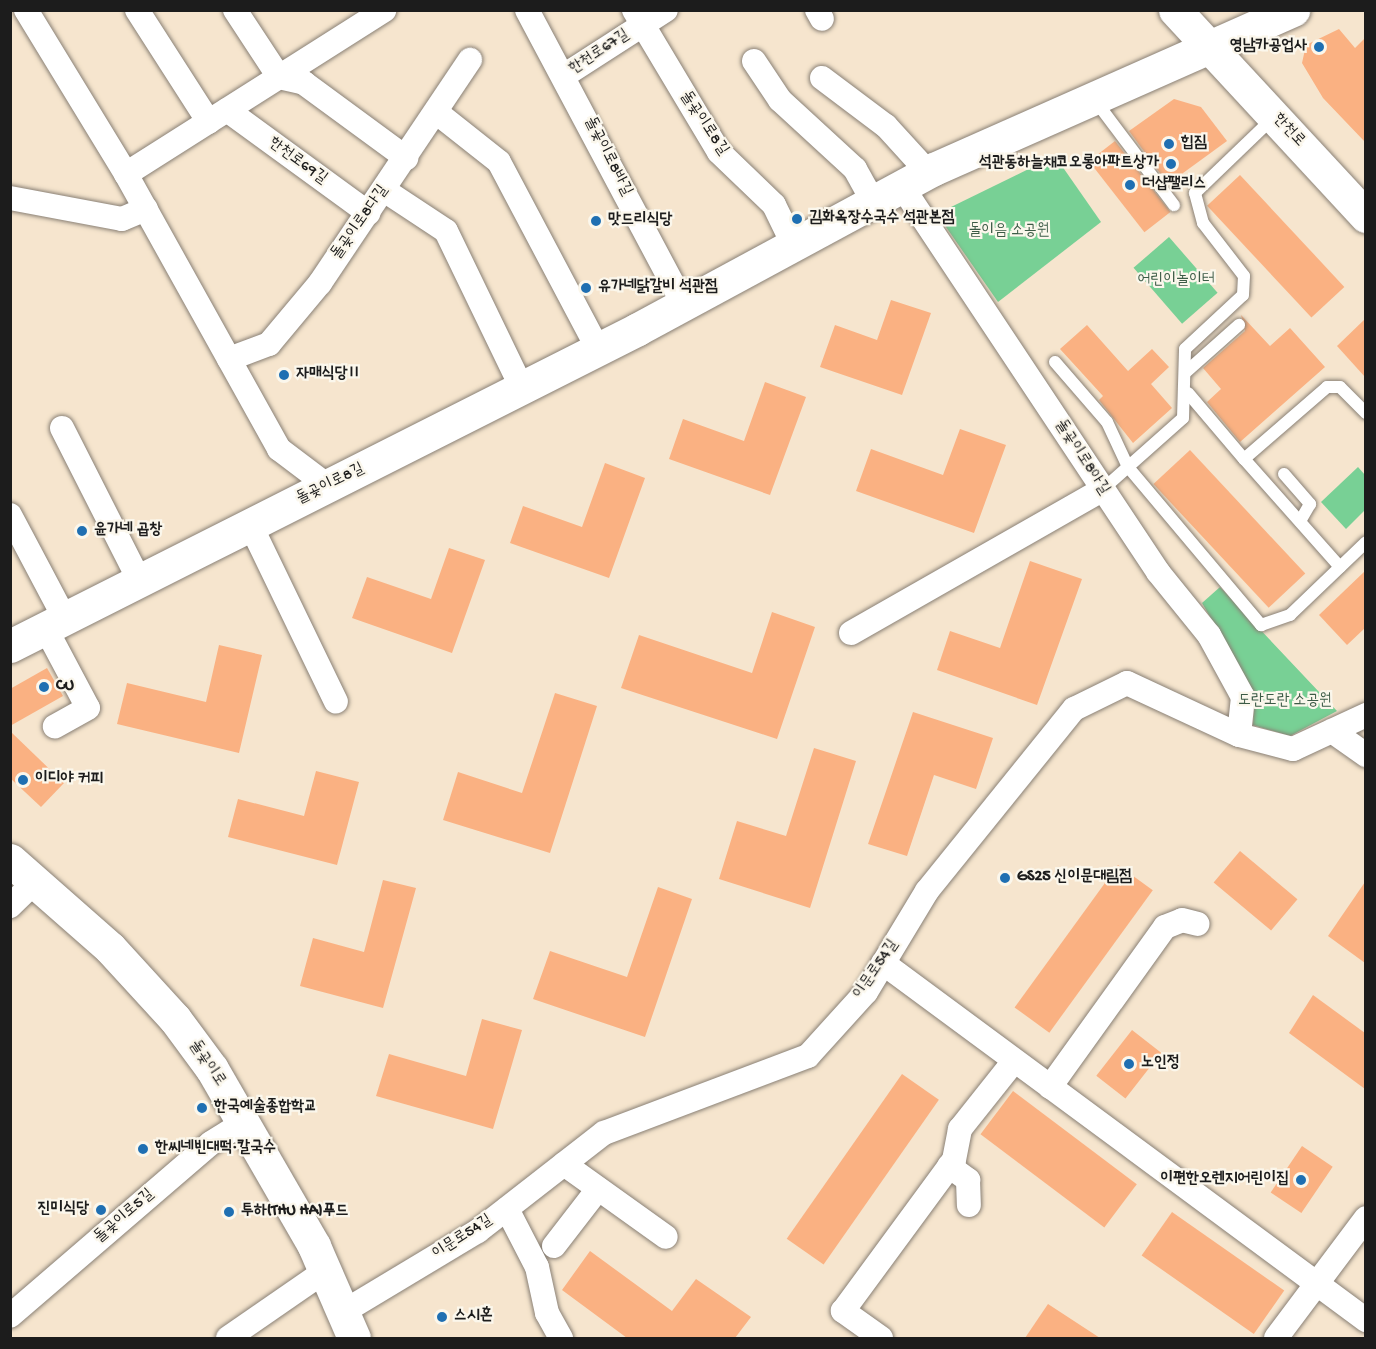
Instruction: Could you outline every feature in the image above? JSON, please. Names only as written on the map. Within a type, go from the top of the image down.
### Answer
[{"type":"street","points":[[26,10],[126,174],[279,449],[328,486]]},
{"type":"street","name":"한천로69길","points":[[137,10],[218,116],[368,213]]},
{"type":"street","points":[[235,10],[279,77],[304,83],[406,158]]},
{"type":"street","points":[[126,174],[384,10]]},
{"type":"street","name":"돌곶이로8바길","points":[[527,10],[565,75],[684,305]]},
{"type":"street","name":"한천로67길","points":[[565,75],[639,18],[666,10]]},
{"type":"street","name":"한천로","points":[[1175,10],[1365,216]]},
{"type":"street","points":[[1210,46],[1293,10]]},
{"type":"street","name":"돌곶이로8길","points":[[639,18],[719,152],[774,205],[793,244]]},
{"type":"street","name":"돌곶이로8길","points":[[10,646],[684,305],[914,179],[1092,96],[1210,46]]},
{"type":"street","name":"돌곶이로8다길","points":[[229,359],[269,344],[368,213],[470,60]]},
{"type":"street","points":[[754,61],[780,100],[855,169],[872,200]]},
{"type":"street","points":[[822,78],[886,126],[914,179]]},
{"type":"street","points":[[436,112],[499,162],[598,349]]},
{"type":"street","name":"돌곶이로8아길","points":[[914,179],[1102,490],[1158,572],[1209,634],[1243,697],[1239,735]]},
{"type":"street","points":[[384,190],[446,231],[522,388]]},
{"type":"street","points":[[10,198],[122,219],[146,209]]},
{"type":"street","points":[[62,428],[140,582]]},
{"type":"street","points":[[851,633],[1102,490]]},
{"type":"street","points":[[10,515],[88,708],[55,726]]},
{"type":"street","points":[[251,526],[336,702]]},
{"type":"street","name":"이문로54길","points":[[349,1325],[507,1209],[604,1133],[808,1056],[866,992],[927,891],[1074,709],[1127,683],[1239,735],[1293,749],[1365,715]]},
{"type":"street","points":[[1332,731],[1365,755]]},
{"type":"street","name":"돌곶이로","points":[[10,860],[110,948],[175,1019],[243,1124],[325,1271],[349,1325]]},
{"type":"street","points":[[10,906],[35,882]]},
{"type":"street","points":[[1050,1088],[1165,927],[1182,920],[1198,924]]},
{"type":"street","points":[[884,963],[1314,1285],[1365,1320]]},
{"type":"street","points":[[881,1338],[843,1311],[949,1166],[960,1129],[1014,1060]]},
{"type":"street","name":"돌곶이로5길","points":[[10,1316],[212,1143],[243,1124]]},
{"type":"street","points":[[564,1164],[666,1237]]},
{"type":"street","points":[[949,1166],[968,1180],[969,1205]]},
{"type":"street","points":[[554,1246],[598,1189]]},
{"type":"street","points":[[507,1209],[537,1267],[547,1313],[561,1338]]},
{"type":"street","points":[[1276,1338],[1365,1218]]},
{"type":"street","points":[[228,1338],[325,1271]]},
{"type":"lane","points":[[1092,96],[1174,205]]},
{"type":"lane","points":[[1102,490],[1183,418],[1188,393],[1187,345],[1236,302],[1246,285],[1240,268],[1203,223],[1195,193],[1275,117]]},
{"type":"lane","points":[[1186,372],[1239,324]]},
{"type":"lane","points":[[1055,362],[1107,422],[1128,467],[1261,625],[1290,615],[1365,542]]},
{"type":"lane","points":[[1244,459],[1327,387],[1340,387],[1365,413]]},
{"type":"lane","points":[[1188,393],[1340,567]]},
{"type":"lane","points":[[1284,474],[1310,504],[1300,521]]},
{"type":"green space","name":"돌이음 소공원","points":[[1055,156],[1101,222],[998,302],[946,227],[951,207]]},
{"type":"green space","name":"어린이놀이터","points":[[1169,237],[1218,293],[1182,324],[1134,268]]},
{"type":"green space","points":[[1358,467],[1365,475],[1365,510],[1346,529],[1321,502]]},
{"type":"green space","name":"도란도란 소공원","points":[[1220,587],[1337,711],[1290,736],[1253,725],[1255,694],[1202,603]]},
{"type":"building","points":[[1339,29],[1355,48],[1365,38],[1365,142],[1323,98],[1302,63],[1306,45]]},
{"type":"building","name":"석관동하늘채코오롱아파트상가","points":[[1174,99],[1201,107],[1227,141],[1168,184],[1129,131]]},
{"type":"building","name":"더샵팰리스","points":[[1115,141],[1170,212],[1144,232],[1089,161]]},
{"type":"building","points":[[1240,175],[1344,287],[1311,318],[1207,206]]},
{"type":"building","points":[[891,300],[931,313],[902,395],[820,367],[835,325],[877,340]]},
{"type":"building","points":[[1241,315],[1270,346],[1290,328],[1325,367],[1240,442],[1207,402],[1221,389],[1203,368],[1245,331]]},
{"type":"building","points":[[1365,319],[1365,377],[1337,346]]},
{"type":"building","points":[[1087,325],[1128,371],[1152,349],[1169,367],[1151,384],[1172,408],[1133,443],[1099,400],[1103,396],[1060,349]]},
{"type":"building","points":[[765,382],[806,397],[770,495],[669,459],[683,419],[744,441]]},
{"type":"building","points":[[960,429],[1006,445],[974,533],[856,491],[871,449],[943,475]]},
{"type":"building","points":[[1190,450],[1305,574],[1269,608],[1153,484]]},
{"type":"building","points":[[605,463],[645,478],[609,578],[510,543],[523,506],[582,527]]},
{"type":"building","points":[[449,548],[485,560],[452,653],[352,618],[367,577],[431,599]]},
{"type":"building","points":[[1030,561],[1082,579],[1037,705],[937,670],[950,631],[1000,648]]},
{"type":"building","points":[[1365,571],[1365,628],[1347,645],[1319,615]]},
{"type":"building","points":[[772,612],[815,627],[777,739],[621,688],[639,635],[752,673]]},
{"type":"building","points":[[219,645],[262,655],[239,753],[117,724],[127,683],[206,702]]},
{"type":"building","points":[[47,668],[63,696],[10,726],[10,689]]},
{"type":"building","points":[[555,693],[597,706],[550,853],[443,820],[458,772],[522,793]]},
{"type":"building","points":[[913,712],[993,738],[976,789],[934,775],[907,856],[868,844]]},
{"type":"building","points":[[10,731],[64,783],[41,807],[10,778]]},
{"type":"building","points":[[814,748],[856,761],[810,908],[719,879],[737,821],[786,836]]},
{"type":"building","points":[[316,771],[359,782],[337,865],[228,837],[238,799],[304,816]]},
{"type":"building","points":[[1240,851],[1297,899],[1271,931],[1214,882]]},
{"type":"building","points":[[1118,865],[1153,890],[1049,1033],[1015,1007]]},
{"type":"building","points":[[383,880],[416,888],[383,1008],[300,986],[313,938],[364,952]]},
{"type":"building","points":[[1365,882],[1365,963],[1328,936]]},
{"type":"building","points":[[658,887],[692,899],[645,1037],[533,999],[550,951],[627,977]]},
{"type":"building","points":[[1313,995],[1365,1033],[1365,1089],[1289,1033]]},
{"type":"building","points":[[482,1019],[522,1030],[493,1129],[376,1096],[389,1054],[466,1076]]},
{"type":"building","name":"노인정","points":[[1132,1030],[1161,1053],[1125,1098],[1096,1076]]},
{"type":"building","points":[[902,1074],[939,1100],[824,1264],[787,1239]]},
{"type":"building","points":[[1013,1091],[1137,1184],[1104,1227],[981,1134]]},
{"type":"building","name":"이편한오렌지어린이집","points":[[1302,1146],[1333,1167],[1301,1213],[1271,1192]]},
{"type":"building","points":[[1172,1212],[1284,1291],[1254,1334],[1142,1255]]},
{"type":"building","points":[[590,1251],[672,1311],[696,1279],[751,1317],[735,1338],[627,1338],[562,1290]]},
{"type":"building","points":[[1048,1304],[1100,1338],[1025,1338]]},
{"type":"place","name":"영남카공업사","points":[[1319,47]]},
{"type":"place","name":"힙짐","points":[[1169,144]]},
{"type":"place","name":"석관동하늘채코오롱아파트상가","points":[[1171,164]]},
{"type":"place","name":"더샵팰리스","points":[[1130,185]]},
{"type":"place","name":"김화옥장수국수 석관본점","points":[[797,219]]},
{"type":"place","name":"맛드리식당","points":[[596,221]]},
{"type":"place","name":"유가네닭갈비 석관점","points":[[586,288]]},
{"type":"place","name":"자매식당Ⅱ","points":[[284,375]]},
{"type":"place","name":"윤가네 곱창","points":[[82,531]]},
{"type":"place","name":"CU","points":[[44,687]]},
{"type":"place","name":"이디야 커피","points":[[23,780]]},
{"type":"place","name":"GS25 신이문대림점","points":[[1005,878]]},
{"type":"place","name":"노인정","points":[[1129,1064]]},
{"type":"place","name":"한국예술종합학교","points":[[202,1108]]},
{"type":"place","name":"한씨네빈대떡·칼국수","points":[[143,1149]]},
{"type":"place","name":"이편한오렌지어린이집","points":[[1301,1180]]},
{"type":"place","name":"진미식당","points":[[101,1210]]},
{"type":"place","name":"투하(THU HA)푸드","points":[[229,1212]]},
{"type":"place","name":"스시혼","points":[[442,1317]]}]
